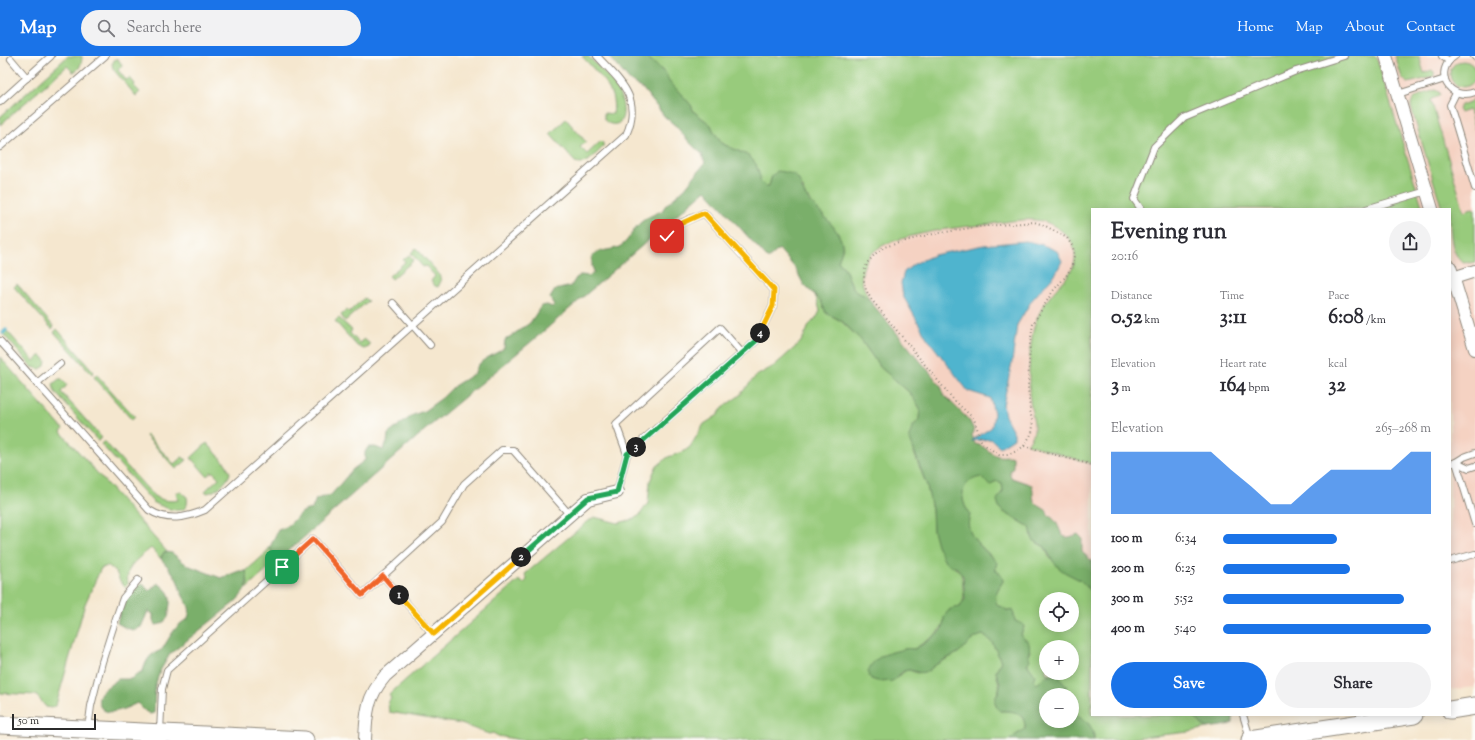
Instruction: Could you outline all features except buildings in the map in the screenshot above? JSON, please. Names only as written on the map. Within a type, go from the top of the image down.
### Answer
[{"type":"main road","points":[[1451,710],[1475,706]]},
{"type":"main road","points":[[1250,740],[1407,716]]},
{"type":"main road","points":[[0,725],[305,740]]},
{"type":"street","points":[[1386,56],[1432,208]]},
{"type":"street","points":[[1475,272],[1452,273],[1475,349]]},
{"type":"street","points":[[365,740],[366,713],[370,700],[376,687],[385,676],[588,498],[617,492]]},
{"type":"lane","points":[[0,102],[52,56]]},
{"type":"lane","points":[[0,341],[144,505],[156,514],[175,518],[184,517],[205,510],[626,135],[632,110],[628,92],[598,56]]},
{"type":"lane","points":[[1141,208],[1134,199],[1154,147],[1184,118],[1296,71],[1344,56]]},
{"type":"lane","points":[[1442,56],[1449,61]]},
{"type":"lane","points":[[1455,56],[1449,61],[1444,73],[1445,79],[1451,90],[1462,95],[1475,92]]},
{"type":"lane","points":[[0,147],[101,57]]},
{"type":"lane","points":[[11,59],[27,78]]},
{"type":"lane","points":[[1398,94],[1445,79]]},
{"type":"lane","points":[[1456,93],[1450,105],[1475,188]]},
{"type":"lane","points":[[1369,208],[1427,191]]},
{"type":"lane","points":[[617,492],[627,454],[756,341],[773,306],[774,290],[704,213],[680,224],[667,236]]},
{"type":"lane","points":[[393,303],[430,345]]},
{"type":"lane","points":[[627,454],[616,424],[720,328],[742,353]]},
{"type":"lane","points":[[38,383],[60,364]]},
{"type":"lane","points":[[160,732],[162,689],[167,670],[313,539],[362,595],[442,522],[464,484],[502,450],[513,450],[569,514]]},
{"type":"lane","points":[[1453,463],[1464,456],[1475,453]]},
{"type":"lane","points":[[1453,463],[1469,468],[1475,466]]},
{"type":"lane","points":[[1453,463],[1475,524]]},
{"type":"lane","points":[[1451,561],[1475,554]]},
{"type":"lane","points":[[383,576],[434,634]]},
{"type":"lane","points":[[88,729],[91,706],[116,615],[123,598],[138,580]]},
{"type":"lane","points":[[1243,716],[1250,740]]},
{"type":"path","points":[[1024,446],[1032,433],[1033,426],[1028,387],[1030,343],[1034,324],[1053,291],[1067,275],[1072,266],[1074,256],[1073,247],[1068,238],[1044,225],[1034,222],[976,227],[928,235],[884,247],[868,262],[864,271],[866,290],[871,299],[953,399],[974,419],[982,443],[999,455],[1012,453],[1024,446],[1091,465]]},
{"type":"shaded area","points":[[627,56],[1475,56],[1475,687],[1451,690],[1451,208],[1091,208],[1091,579]]},
{"type":"green space","points":[[68,56],[82,56],[79,68],[73,72],[67,66],[0,125],[0,117]]},
{"type":"green space","points":[[582,56],[588,56],[607,76],[619,92],[622,102],[623,116],[622,119],[616,124],[611,124],[604,119],[604,113],[613,114],[614,105],[609,89],[605,82]]},
{"type":"green space","points":[[609,56],[646,56],[666,74],[669,81],[691,105],[694,112],[711,125],[714,132],[723,144],[749,156],[756,164],[760,181],[765,186],[769,186],[772,176],[777,171],[789,173],[797,178],[805,195],[830,222],[838,234],[841,240],[842,248],[838,261],[845,269],[852,286],[857,293],[864,295],[870,301],[941,386],[944,395],[969,420],[974,432],[972,435],[975,444],[998,456],[1013,457],[1013,467],[1010,471],[1012,478],[1032,485],[1034,501],[1047,511],[1048,515],[1056,522],[1063,536],[1068,537],[1078,534],[1082,538],[1082,552],[1091,560],[1091,591],[1080,580],[1060,569],[1052,560],[1045,547],[1033,540],[1030,527],[1002,511],[997,500],[1003,491],[1002,483],[998,481],[994,482],[992,485],[989,485],[981,477],[968,482],[965,487],[963,497],[966,509],[970,515],[968,523],[969,529],[976,542],[997,563],[995,569],[1001,574],[1003,581],[996,596],[996,603],[998,606],[1003,607],[1006,610],[1013,611],[1015,621],[1023,624],[1024,627],[1021,634],[1024,639],[1028,641],[1028,655],[1030,660],[1027,664],[1035,675],[1033,680],[1037,684],[1042,680],[1062,680],[1066,685],[1066,688],[1039,688],[1039,728],[1079,728],[1079,716],[1089,724],[1093,731],[1094,740],[1010,740],[1025,729],[1025,724],[1021,716],[1010,711],[1000,711],[995,703],[1000,687],[996,671],[1001,661],[992,642],[983,635],[973,640],[956,654],[924,672],[921,673],[907,670],[893,681],[876,681],[868,675],[868,670],[872,664],[880,657],[906,649],[914,649],[934,636],[943,627],[944,618],[947,613],[960,607],[965,599],[963,576],[957,568],[946,563],[937,545],[933,530],[932,509],[927,486],[909,437],[912,428],[919,419],[920,408],[909,392],[880,367],[861,340],[842,321],[826,313],[821,301],[804,285],[795,268],[779,249],[768,259],[706,190],[544,331],[425,430],[276,562],[270,547],[278,530],[284,528],[306,510],[312,509],[316,499],[331,495],[352,470],[365,460],[365,452],[368,447],[375,447],[383,450],[387,443],[388,434],[413,415],[424,411],[442,398],[454,386],[475,373],[476,368],[482,361],[504,348],[505,340],[530,323],[541,306],[547,305],[552,307],[554,305],[550,298],[555,290],[571,286],[576,278],[581,275],[589,276],[594,272],[592,266],[592,256],[598,252],[622,245],[640,223],[662,211],[665,206],[685,188],[705,163],[702,154],[690,143],[676,126],[665,117],[643,89],[630,81]]},
{"type":"green space","points":[[646,56],[1376,56],[1423,208],[1091,208],[1091,464],[1027,444],[1034,431],[1030,401],[1029,377],[1033,331],[1045,304],[1074,265],[1074,247],[1063,232],[1053,225],[1042,221],[1021,220],[942,230],[890,242],[880,247],[873,253],[867,260],[863,269],[863,284],[870,301],[864,295],[857,293],[852,286],[845,269],[838,261],[843,248],[841,240],[833,226],[814,208],[810,200],[804,194],[803,187],[772,176],[769,186],[765,186],[760,181],[749,156],[723,144],[714,132],[711,125],[694,112],[691,105],[668,81],[666,74]]},
{"type":"green space","points":[[1395,56],[1419,56],[1424,73],[1432,70],[1434,72],[1433,77],[1408,83],[1402,78]]},
{"type":"green space","points":[[115,59],[118,59],[122,65],[118,70],[126,80],[130,78],[135,84],[134,86],[140,92],[136,96],[113,69],[112,64]]},
{"type":"green space","points":[[1463,61],[1473,64],[1476,74],[1473,84],[1463,87],[1453,84],[1450,74],[1453,64]]},
{"type":"green space","points":[[1435,90],[1439,92],[1440,95],[1431,100],[1464,211],[1472,208],[1475,209],[1475,262],[1466,263],[1460,259],[1455,253],[1452,244],[1451,208],[1442,208],[1411,107],[1413,100],[1423,94]]},
{"type":"green space","points":[[1475,100],[1475,130],[1471,117],[1473,117],[1470,115],[1469,110],[1460,113],[1458,109],[1461,105]]},
{"type":"green space","points":[[566,119],[586,142],[580,147],[587,154],[601,141],[603,143],[603,147],[587,162],[575,162],[550,134]]},
{"type":"green space","points":[[416,248],[439,274],[441,281],[438,287],[431,281],[435,276],[426,266],[423,267],[411,253]]},
{"type":"green space","points":[[409,255],[414,260],[392,279],[389,276],[405,262],[403,260]]},
{"type":"green space","points":[[17,284],[54,327],[52,329],[14,287]]},
{"type":"green space","points":[[814,293],[821,301],[826,313],[841,321],[861,340],[880,367],[909,392],[920,408],[919,419],[912,428],[914,453],[927,486],[932,509],[933,530],[946,563],[958,570],[962,578],[964,595],[962,604],[960,607],[950,609],[944,619],[943,626],[934,636],[914,649],[905,649],[881,656],[871,679],[883,682],[895,679],[905,671],[909,670],[917,673],[928,671],[935,665],[958,653],[969,642],[978,636],[983,635],[992,642],[1001,661],[996,671],[999,689],[996,696],[1000,711],[1010,711],[1021,716],[1025,724],[1025,729],[1010,740],[588,740],[584,738],[577,740],[521,740],[498,736],[493,733],[489,734],[461,724],[389,712],[388,703],[391,698],[389,695],[393,691],[519,580],[522,583],[525,582],[527,580],[525,574],[586,523],[594,517],[618,523],[639,516],[648,503],[650,481],[656,467],[668,457],[683,452],[690,447],[704,424],[718,415],[723,407],[739,396],[756,376],[774,366],[800,343],[809,325],[817,317],[820,311]]},
{"type":"green space","points":[[364,298],[368,301],[345,321],[341,315],[347,310],[349,312]]},
{"type":"green space","points":[[339,318],[352,330],[350,333],[359,343],[364,339],[370,344],[369,347],[364,349],[357,346],[335,321]]},
{"type":"green space","points":[[57,329],[94,372],[92,374],[54,332]]},
{"type":"green space","points":[[7,331],[34,361],[42,356],[46,361],[45,366],[40,369],[32,367],[3,334]]},
{"type":"green space","points":[[0,357],[63,429],[61,432],[168,553],[166,552],[161,556],[161,559],[151,548],[130,567],[128,572],[128,584],[125,587],[120,581],[116,572],[108,566],[101,568],[85,604],[56,705],[51,708],[46,707],[36,695],[0,693]]},
{"type":"green space","points":[[96,374],[135,417],[132,420],[94,377]]},
{"type":"green space","points":[[59,379],[62,379],[67,385],[61,392],[102,438],[98,441],[55,392],[53,384]]},
{"type":"green space","points":[[146,434],[174,464],[182,457],[187,460],[176,469],[145,435]]},
{"type":"green space","points":[[104,441],[154,496],[160,499],[175,501],[178,500],[176,492],[181,492],[187,497],[187,504],[185,508],[180,510],[169,509],[153,502],[101,444]]},
{"type":"green space","points":[[207,443],[226,464],[230,473],[227,480],[221,486],[214,491],[207,493],[205,491],[219,478],[213,472],[207,476],[191,458]]},
{"type":"green space","points":[[977,477],[1002,483],[1003,491],[1000,495],[1002,511],[1030,527],[1032,530],[1031,536],[1037,543],[1045,547],[1049,557],[1080,580],[1091,591],[1091,716],[1193,716],[1202,725],[1208,728],[1189,732],[1125,740],[1094,740],[1094,735],[1079,716],[1079,688],[1062,688],[1051,680],[1079,680],[1079,640],[1039,640],[1039,680],[1042,680],[1037,684],[1035,683],[1028,661],[1030,651],[1021,634],[1024,627],[1015,621],[1013,611],[1000,607],[995,602],[997,590],[1003,581],[995,568],[992,557],[978,543],[971,533],[968,521],[970,515],[963,499],[966,484]]},
{"type":"green space","points":[[270,547],[276,562],[246,589],[248,583],[246,571],[265,554]]},
{"type":"green space","points":[[163,553],[172,553],[187,565],[221,578],[239,571],[246,571],[247,585],[235,602],[170,654],[160,671],[155,686],[154,713],[150,714],[137,703],[122,710],[110,712],[105,711],[101,708],[99,702],[100,694],[118,679],[131,679],[143,671],[149,658],[162,649],[176,628],[183,621],[187,620],[189,616],[189,606],[181,592],[178,581],[172,571],[161,559]]},
{"type":"green space","points":[[142,583],[149,591],[158,583],[166,590],[169,594],[170,600],[168,616],[161,624],[156,625],[153,621],[153,614],[148,611],[141,627],[134,630],[126,628],[117,623],[123,602],[128,595]]},
{"type":"green space","points":[[1193,716],[1233,716],[1233,723],[1224,726],[1208,728],[1202,725]]},
{"type":"water","points":[[1026,241],[1043,245],[1057,251],[1062,261],[1056,273],[1032,300],[1017,325],[1012,362],[1003,405],[1005,416],[1014,433],[1014,438],[1000,447],[991,439],[971,441],[992,427],[994,413],[990,398],[968,391],[927,338],[903,296],[901,283],[904,272],[914,264],[934,255],[984,245]]},
{"type":"waterway","points":[[3,333],[6,330]]},
{"type":"route","points":[[282,567],[313,539],[362,595],[383,576],[434,634],[588,498],[617,492],[627,454],[756,341],[773,306],[774,290],[704,213],[680,224],[667,236]]}]
